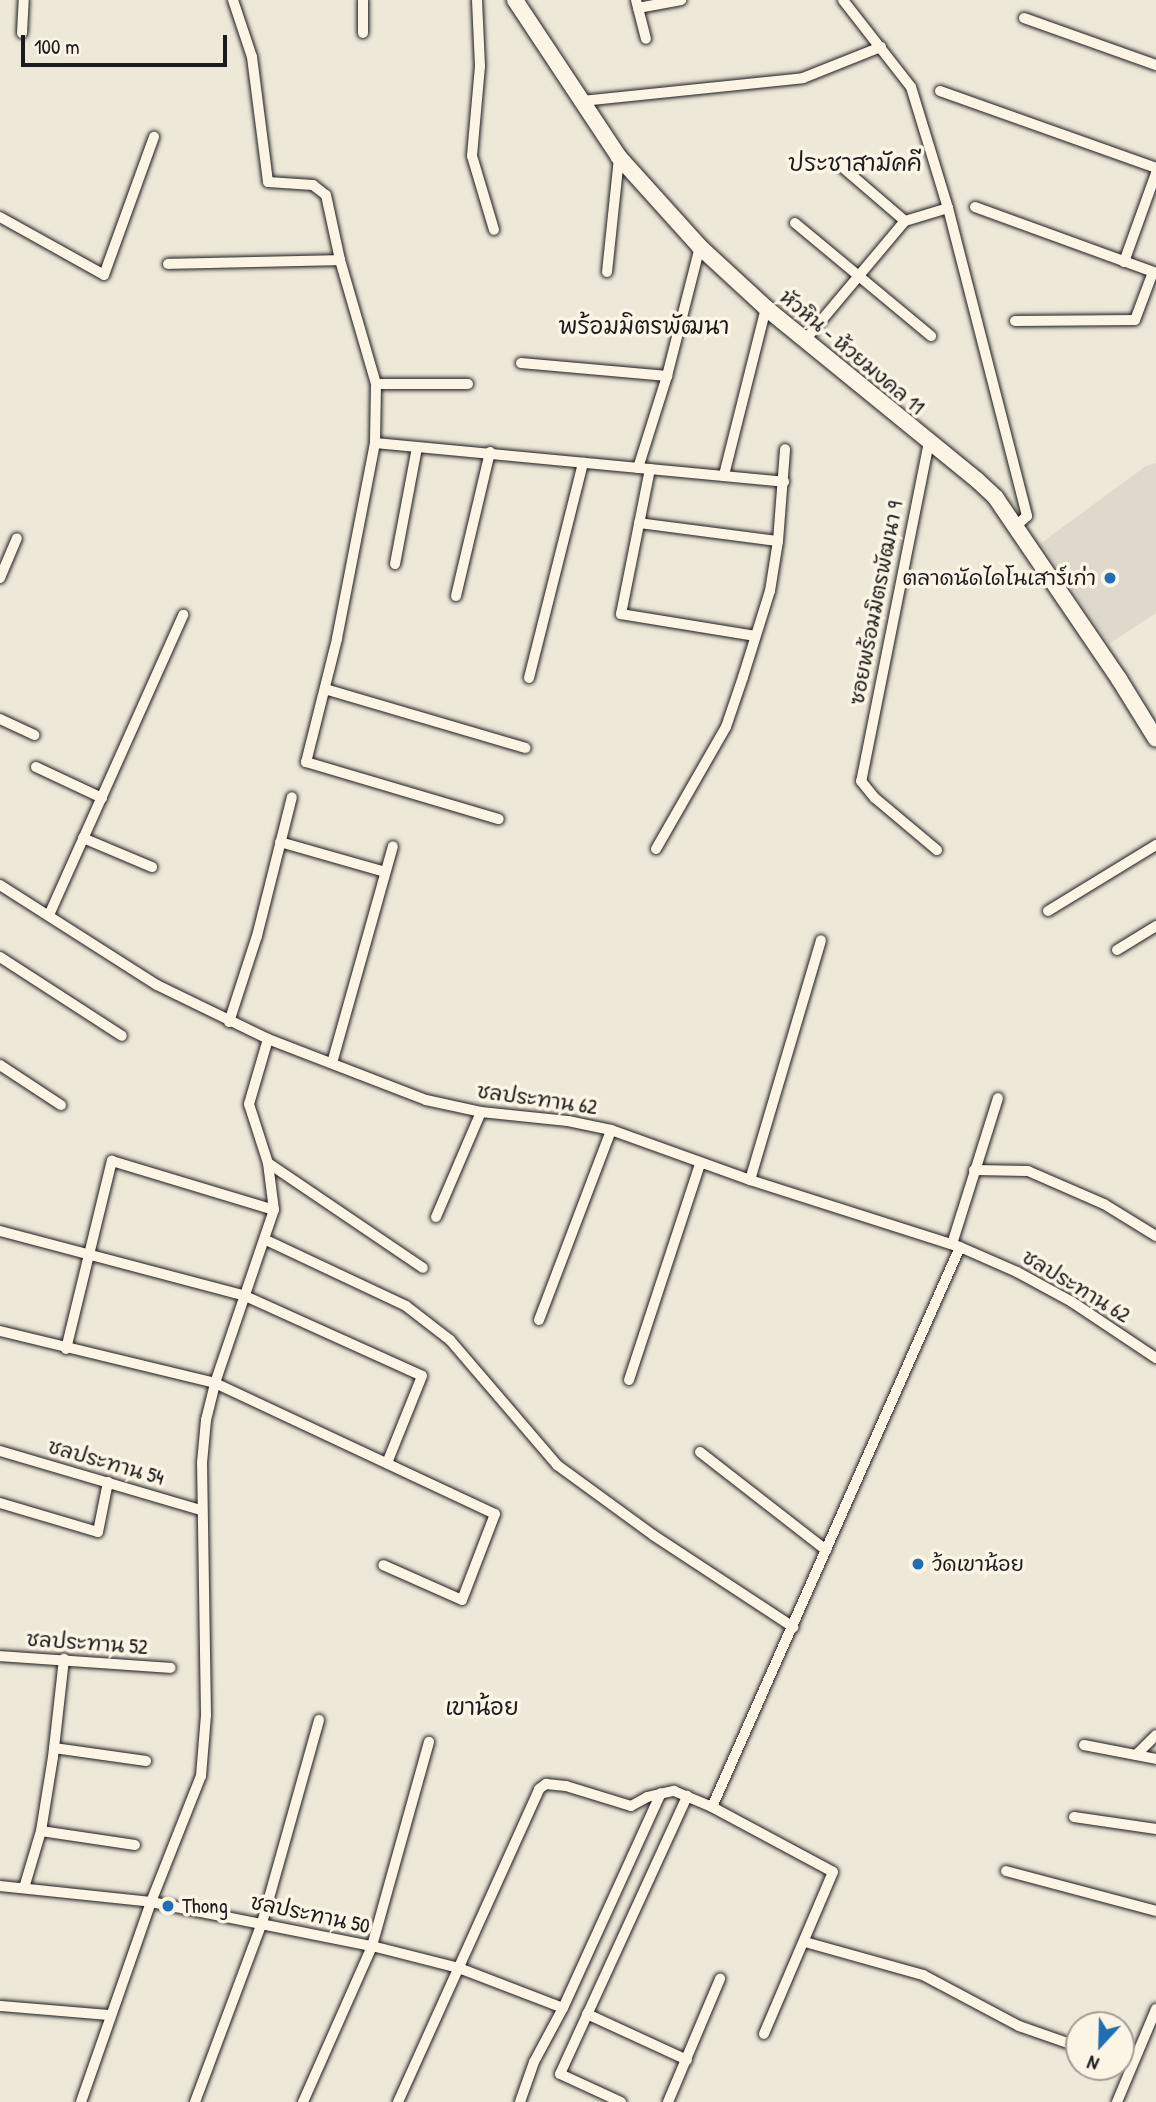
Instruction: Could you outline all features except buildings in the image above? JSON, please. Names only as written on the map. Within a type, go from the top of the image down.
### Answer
[{"type":"street","points":[[22,33],[24,0]]},
{"type":"street","points":[[233,0],[252,57],[268,182],[313,185],[326,195],[340,260],[376,384],[375,443],[325,689],[306,762],[499,820]]},
{"type":"street","points":[[363,0],[363,33]]},
{"type":"street","points":[[477,0],[480,66],[472,156],[494,230]]},
{"type":"street","name":"หัวหิน - ห้วยมงคล 11","points":[[515,0],[619,156],[700,247],[766,308],[977,480],[1016,526],[1156,739]]},
{"type":"street","points":[[646,39],[637,4],[681,0]]},
{"type":"street","points":[[843,0],[912,87],[948,208],[1027,516],[1016,526]]},
{"type":"street","points":[[1024,18],[1156,65]]},
{"type":"street","points":[[582,101],[803,78],[881,47]]},
{"type":"street","points":[[940,91],[1156,171],[1124,262]]},
{"type":"street","points":[[0,217],[104,275],[154,137]]},
{"type":"street","points":[[607,272],[619,156]]},
{"type":"street","points":[[841,166],[905,221]]},
{"type":"street","points":[[975,207],[1155,273],[1135,320],[1015,321]]},
{"type":"street","points":[[805,340],[905,221],[948,208]]},
{"type":"street","points":[[795,223],[931,336]]},
{"type":"street","points":[[700,247],[644,469],[639,523],[621,614],[755,636]]},
{"type":"street","points":[[168,264],[340,260]]},
{"type":"street","points":[[724,475],[766,308]]},
{"type":"street","points":[[521,363],[667,376]]},
{"type":"street","points":[[376,384],[468,384]]},
{"type":"street","name":"ซอยพร้อมมิตรพัฒนา 9","points":[[929,442],[861,781],[865,788],[937,850]]},
{"type":"street","points":[[375,443],[783,482]]},
{"type":"street","points":[[395,564],[417,448]]},
{"type":"street","points":[[656,849],[726,727],[770,591],[778,541],[785,449]]},
{"type":"street","points":[[456,596],[490,452]]},
{"type":"street","points":[[529,678],[583,463]]},
{"type":"street","points":[[639,523],[778,541]]},
{"type":"street","points":[[0,578],[17,538]]},
{"type":"street","points":[[49,915],[183,615]]},
{"type":"street","points":[[325,689],[526,748]]},
{"type":"street","points":[[0,719],[36,735]]},
{"type":"street","points":[[36,767],[102,798]]},
{"type":"street","points":[[229,1022],[257,936],[292,797]]},
{"type":"street","points":[[83,838],[152,867]]},
{"type":"street","points":[[280,842],[385,872]]},
{"type":"street","points":[[1048,911],[1156,845]]},
{"type":"street","points":[[332,1063],[393,846]]},
{"type":"street","name":"ชลประทาน 62","points":[[0,885],[157,985],[268,1039],[426,1100],[481,1112],[568,1121],[611,1130],[700,1164],[956,1245],[1017,1272],[1072,1302],[1156,1358]]},
{"type":"street","points":[[1117,950],[1156,926]]},
{"type":"street","points":[[750,1180],[821,940]]},
{"type":"street","points":[[0,957],[122,1036]]},
{"type":"street","points":[[81,2102],[151,1902],[201,1776],[206,1716],[201,1510],[206,1420],[243,1295],[266,1240],[274,1209],[268,1163],[249,1104],[268,1039]]},
{"type":"street","points":[[0,1065],[61,1105]]},
{"type":"street","points":[[712,1807],[793,1627],[956,1245],[974,1170],[998,1098]]},
{"type":"street","points":[[436,1217],[481,1112]]},
{"type":"street","points":[[539,1320],[611,1130]]},
{"type":"street","points":[[66,1349],[112,1161],[274,1209]]},
{"type":"street","points":[[268,1163],[424,1268]]},
{"type":"street","points":[[629,1380],[700,1164]]},
{"type":"street","points":[[974,1170],[1028,1171],[1104,1204],[1156,1236]]},
{"type":"street","points":[[0,1231],[243,1295],[422,1376],[387,1463]]},
{"type":"street","points":[[266,1240],[406,1306],[450,1340],[558,1465],[653,1535],[793,1627]]},
{"type":"street","points":[[0,1331],[215,1383],[495,1514],[460,1601],[383,1565]]},
{"type":"street","points":[[700,1451],[826,1550]]},
{"type":"street","name":"ชลประทาน 54","points":[[0,1452],[201,1510]]},
{"type":"street","points":[[0,1503],[98,1532],[108,1482]]},
{"type":"street","name":"ชลประทาน 52","points":[[0,1656],[172,1668]]},
{"type":"street","points":[[24,1888],[41,1831],[64,1660]]},
{"type":"street","points":[[195,2102],[262,1923],[319,1720]]},
{"type":"street","points":[[1136,1755],[1156,1735]]},
{"type":"street","points":[[303,2102],[372,1946],[429,1742]]},
{"type":"street","points":[[1084,1745],[1156,1759]]},
{"type":"street","points":[[54,1748],[146,1761]]},
{"type":"street","points":[[398,2102],[539,1789],[546,1784],[566,1786],[631,1806],[661,1793],[674,1791],[712,1807],[833,1872],[764,2034]]},
{"type":"street","points":[[520,2102],[534,2062],[563,2008],[661,1793]]},
{"type":"street","points":[[621,2102],[560,2074],[687,1796]]},
{"type":"street","points":[[1074,1817],[1156,1829]]},
{"type":"street","points":[[41,1831],[135,1845]]},
{"type":"street","points":[[1006,1871],[1156,1911]]},
{"type":"street","name":"ชลประทาน 50","points":[[0,1886],[151,1902],[372,1946],[459,1968],[563,2008]]},
{"type":"street","points":[[804,1942],[923,1975],[1019,2026],[1065,2042]]},
{"type":"street","points":[[668,2102],[720,1979]]},
{"type":"street","points":[[0,2007],[110,2015]]},
{"type":"street","points":[[1135,2060],[1156,2010]]},
{"type":"street","points":[[587,2014],[687,2060]]},
{"type":"street","points":[[1118,2102],[1127,2081]]},
{"type":"shaded area","name":"ตลาดนัดไดโนเสาร์เก่า","points":[[1156,463],[1156,613],[1109,644],[1041,543],[1146,466]]},
{"type":"place","name":"ตลาดนัดไดโนเสาร์เก่า","points":[[1110,578]]},
{"type":"place","name":"ว้ดเขาน้อย","points":[[918,1564]]},
{"type":"place","name":"Thong","points":[[168,1906]]},
{"type":"district","name":"ประชาสามัคคี","points":[[855,163]]},
{"type":"district","name":"พร้อมมิตรพัฒนา","points":[[644,326]]},
{"type":"district","name":"เขาน้อย","points":[[482,1707]]}]
